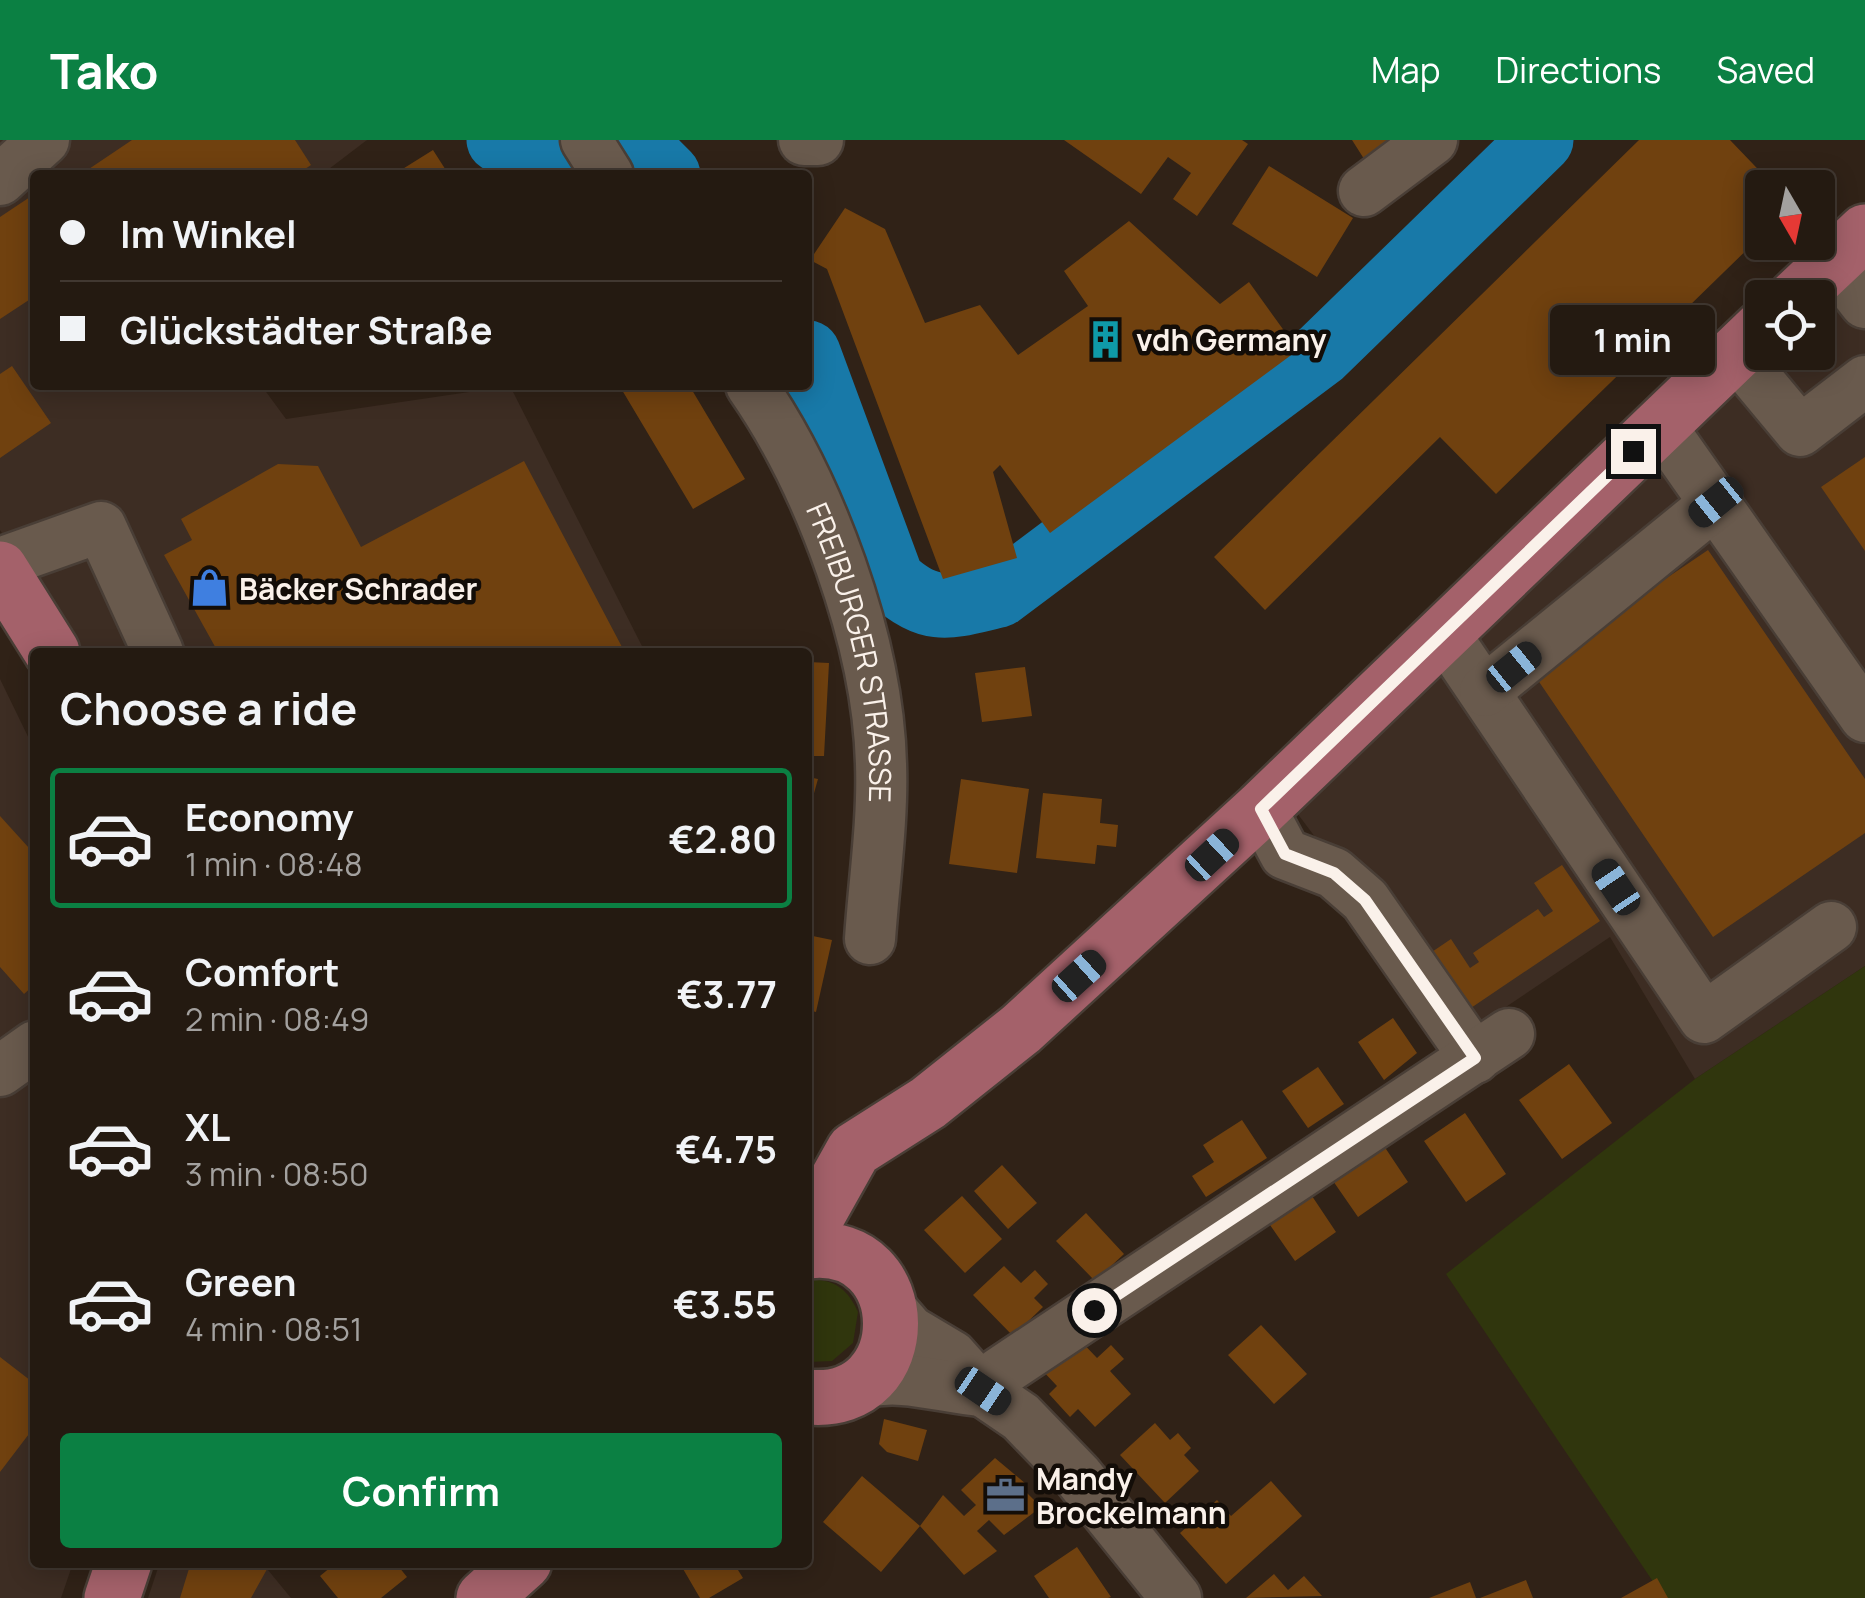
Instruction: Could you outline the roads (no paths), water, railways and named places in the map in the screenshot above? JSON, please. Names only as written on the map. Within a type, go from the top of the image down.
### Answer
[{"type":"main road","points":[[812,1225],[854,1150],[1000,1049],[1261,809],[1745,345]]},
{"type":"main road","points":[[2,575],[49,648]]},
{"type":"main road","points":[[812,1397],[835,1396],[862,1383],[888,1347],[882,1292],[863,1235],[865,1203],[889,1148],[928,1102]]},
{"type":"main road","points":[[812,1251],[843,1254],[882,1292]]},
{"type":"main road","points":[[112,1598],[122,1568]]},
{"type":"main road","points":[[484,1598],[517,1568]]},
{"type":"street","points":[[0,180],[44,140]]},
{"type":"street","points":[[586,140],[605,170]]},
{"type":"street","points":[[804,140],[818,140]]},
{"type":"street","points":[[1364,191],[1432,140]]},
{"type":"street","points":[[1765,370],[1800,431],[1865,381]]},
{"type":"street","name":"FREIBURGER STRASSE","points":[[754,390],[782,431],[834,546],[865,656],[882,762],[870,939]]},
{"type":"street","points":[[1660,425],[1865,717]]},
{"type":"street","points":[[1484,691],[1716,502]]},
{"type":"street","points":[[2,575],[101,526],[156,648]]},
{"type":"street","points":[[1444,632],[1704,1018],[1831,927]]},
{"type":"street","points":[[983,1391],[998,1373],[1492,1046],[1365,900],[1334,873],[1285,854],[1261,809]]},
{"type":"street","points":[[0,1071],[30,1050]]},
{"type":"street","points":[[882,1292],[910,1331],[952,1356],[983,1391],[1022,1417],[1077,1476],[1176,1598]]},
{"type":"street","points":[[862,1383],[902,1377],[941,1388],[983,1391]]},
{"type":"waterway","points":[[499,140],[544,170]]},
{"type":"waterway","points":[[812,364],[892,580],[918,599],[942,605],[999,595],[1321,354],[1541,140]]},
{"type":"waterway","points":[[581,170],[656,163],[663,170]]},
{"type":"place","name":"vdh Germany","points":[[1106,339]]},
{"type":"place","name":"Bäcker Schrader","points":[[209,588]]},
{"type":"place","name":"Mandy Brockelmann","points":[[1006,1495]]}]
